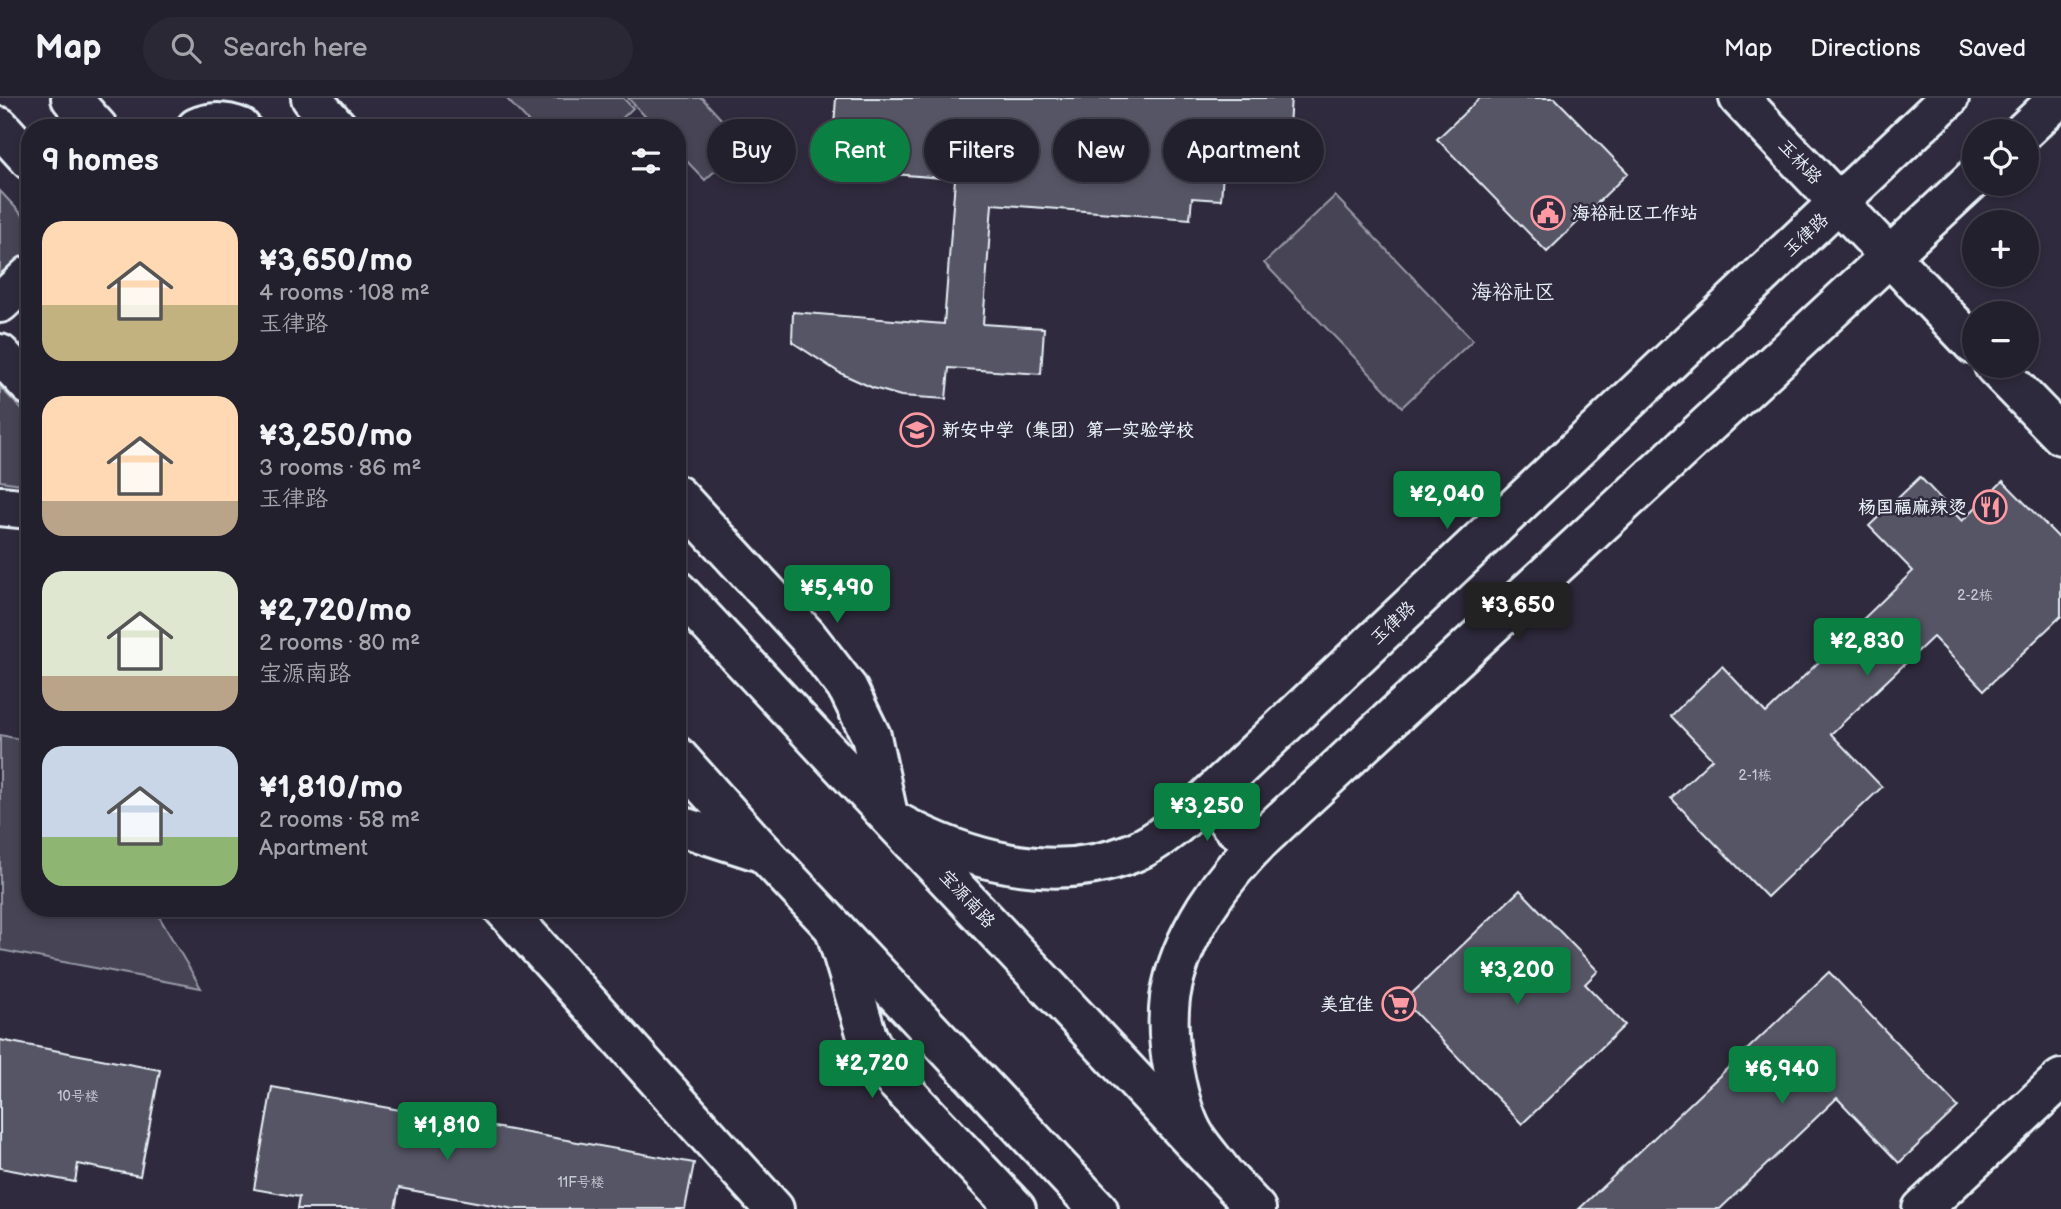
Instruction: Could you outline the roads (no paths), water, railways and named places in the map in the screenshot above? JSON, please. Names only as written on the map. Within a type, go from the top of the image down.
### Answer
[{"type":"main road","points":[[71,98],[91,119]]},
{"type":"main road","points":[[222,98],[242,119]]},
{"type":"main road","points":[[311,98],[330,119]]},
{"type":"main road","name":"玉林路","points":[[1739,98],[1962,332]]},
{"type":"main road","name":"玉律路","points":[[891,818],[952,849],[1022,866],[1095,865],[1134,853],[1167,832],[1225,781],[1949,98]]},
{"type":"main road","points":[[2037,119],[2059,98]]},
{"type":"main road","points":[[0,127],[21,150]]},
{"type":"main road","points":[[1222,1172],[1195,1137],[1184,1110],[1171,1056],[1170,999],[1177,968],[1208,905],[1248,852],[1270,831],[1962,189]]},
{"type":"main road","points":[[0,303],[21,283]]},
{"type":"main road","points":[[0,354],[21,376]]},
{"type":"main road","points":[[2006,378],[2061,435]]},
{"type":"main road","points":[[686,505],[807,636],[848,689],[871,736],[891,818]]},
{"type":"main road","points":[[0,506],[21,508]]},
{"type":"main road","name":"宝源南路","points":[[686,600],[1256,1209]]},
{"type":"main road","points":[[686,765],[764,853],[1098,1209]]},
{"type":"main road","points":[[1225,781],[1221,788],[1220,808],[1232,827],[1253,835],[1270,831]]},
{"type":"main road","points":[[686,828],[764,853]]},
{"type":"main road","points":[[511,917],[774,1209]]},
{"type":"main road","points":[[835,929],[867,1036],[884,1069],[1016,1209]]},
{"type":"main road","points":[[1922,1209],[2061,1079]]},
{"type":"place","name":"海裕社区工作站","points":[[1548,213]]},
{"type":"place","name":"新安中学（集团）第一实验学校","points":[[917,430]]},
{"type":"place","name":"杨国福麻辣烫","points":[[1990,507]]},
{"type":"place","name":"美宜佳","points":[[1399,1004]]},
{"type":"district","name":"海裕社区","points":[[1513,292]]}]
